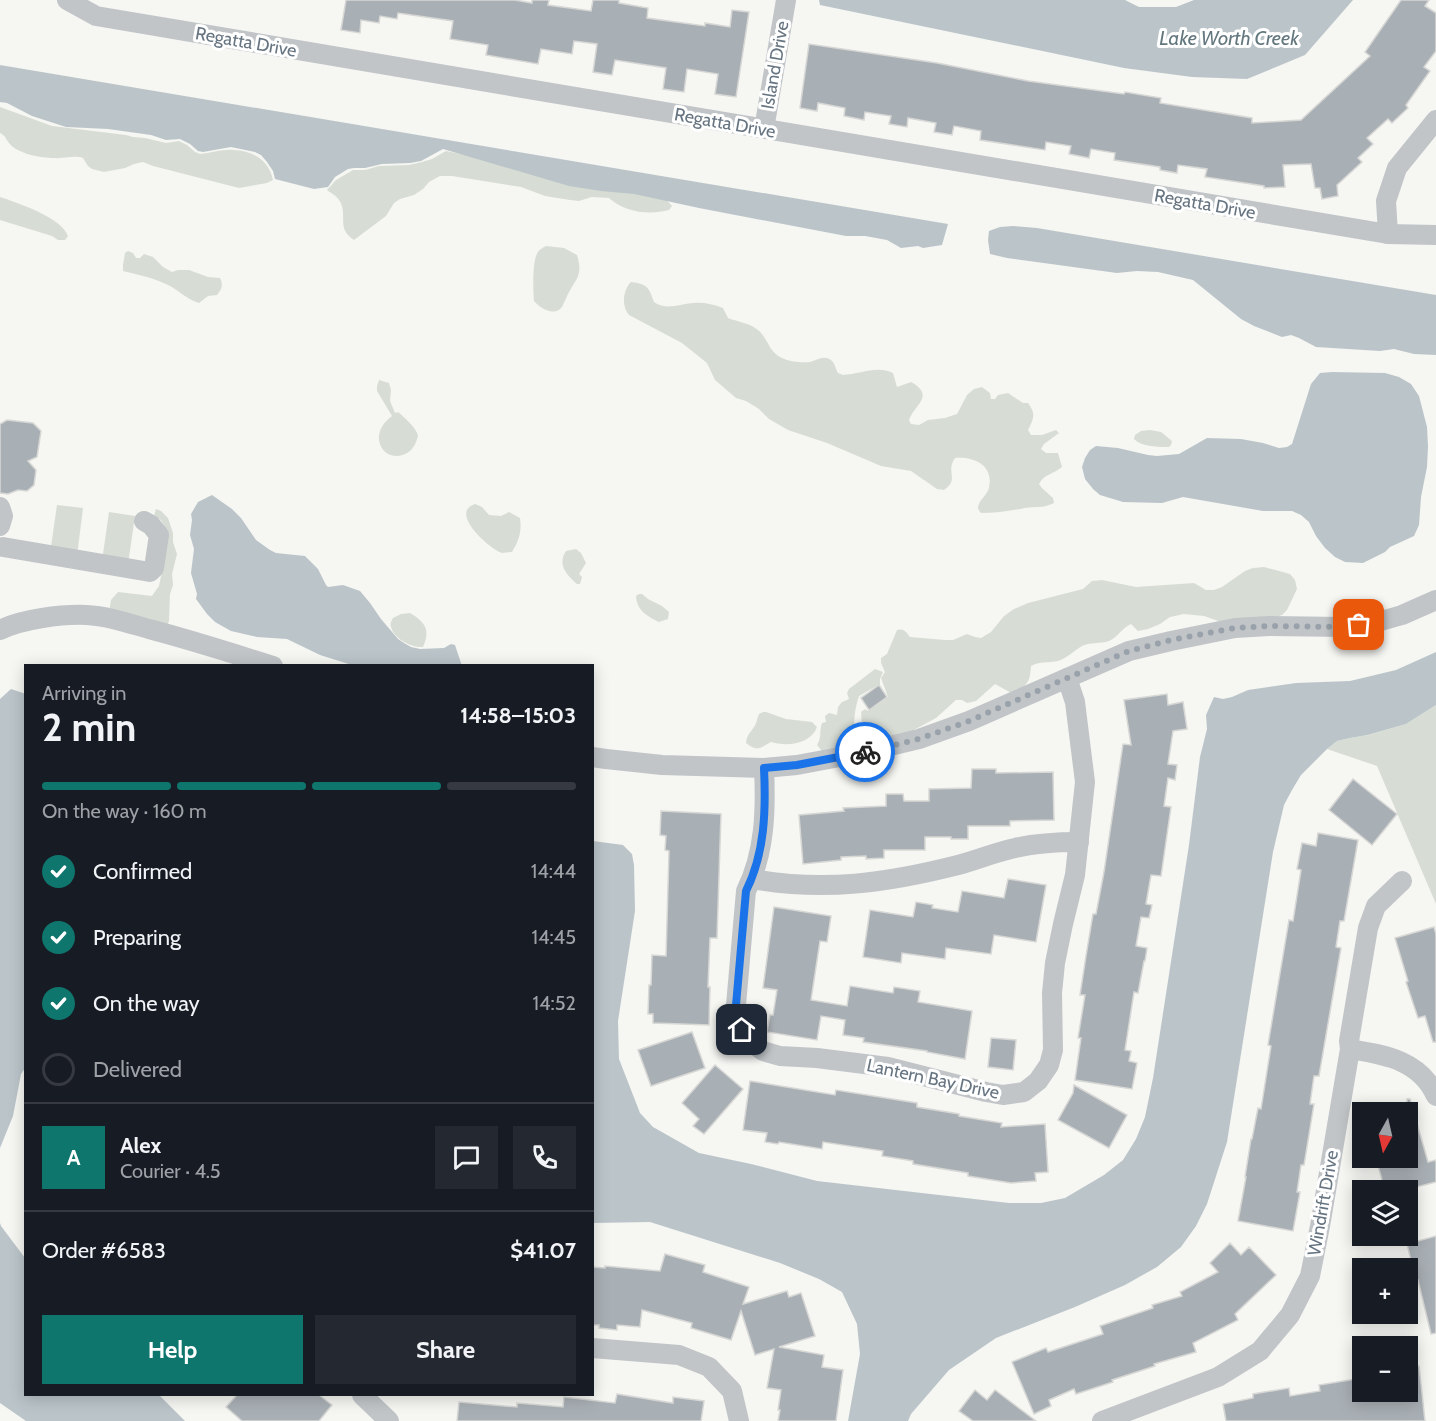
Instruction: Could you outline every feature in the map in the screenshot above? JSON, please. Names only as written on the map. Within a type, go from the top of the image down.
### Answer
[{"type":"street","name":"Regatta Drive","points":[[67,0],[96,16],[1388,234],[1436,235]]},
{"type":"street","name":"Island Drive","points":[[764,129],[786,0]]},
{"type":"street","points":[[1388,234],[1386,201],[1397,168],[1436,120]]},
{"type":"street","points":[[0,507],[3,516],[0,526]]},
{"type":"street","points":[[3,547],[150,572],[154,568],[159,535],[144,520]]},
{"type":"street","points":[[594,757],[662,765],[764,768],[797,765],[919,739],[969,721],[1129,651],[1171,640],[1235,628],[1344,627],[1374,623],[1402,615],[1436,600]]},
{"type":"street","points":[[0,630],[36,619],[65,615],[106,617],[266,664]]},
{"type":"street","name":"Lantern Bay Drive","points":[[764,768],[764,834],[752,879],[746,891],[736,1005],[737,1018],[751,1042],[763,1051],[780,1056],[888,1067],[1003,1095],[1024,1092],[1038,1081],[1049,1065],[1053,1050],[1052,993],[1055,963],[1075,875],[1079,842],[1085,782],[1075,702],[1067,678]]},
{"type":"street","points":[[752,879],[777,884],[818,886],[860,884],[906,877],[1014,848],[1057,842],[1079,842]]},
{"type":"street","name":"Windrift Drive","points":[[1102,1421],[1218,1377],[1260,1351],[1290,1315],[1310,1276],[1350,1049],[1349,1041],[1368,928],[1376,906],[1402,881]]},
{"type":"street","points":[[1350,1049],[1400,1060],[1418,1071],[1432,1087],[1436,1096]]},
{"type":"street","points":[[594,1348],[679,1355],[709,1367],[732,1391],[739,1421]]},
{"type":"street","points":[[363,1396],[389,1421]]},
{"type":"shaded area","points":[[0,107],[52,126],[126,135],[166,143],[179,141],[200,154],[230,150],[248,152],[264,162],[273,180],[239,188],[143,162],[104,172],[92,169],[83,158],[49,158],[30,155],[13,147],[0,133]]},
{"type":"shaded area","points":[[446,151],[663,196],[672,206],[669,210],[662,212],[638,212],[622,207],[609,198],[592,197],[579,201],[570,200],[545,196],[521,187],[440,176],[414,195],[394,203],[386,216],[354,240],[348,235],[344,226],[342,205],[337,197],[327,190],[336,180],[353,170],[409,165],[432,159]]},
{"type":"shaded area","points":[[0,197],[48,217],[64,229],[68,236],[65,240],[58,240],[52,236],[0,220]]},
{"type":"shaded area","points":[[546,246],[564,248],[577,255],[579,262],[576,279],[562,307],[555,311],[543,309],[534,301],[533,276],[536,256]]},
{"type":"shaded area","points":[[128,251],[136,258],[144,254],[153,257],[172,272],[189,270],[208,277],[220,278],[221,289],[217,295],[208,296],[199,303],[195,302],[164,283],[123,271],[125,253]]},
{"type":"shaded area","points":[[631,282],[641,284],[649,290],[654,302],[659,305],[700,303],[723,308],[728,318],[748,324],[758,330],[774,353],[785,359],[810,362],[827,358],[833,362],[838,373],[843,375],[881,370],[893,373],[897,387],[911,382],[918,387],[923,396],[909,420],[911,424],[919,425],[928,420],[957,414],[967,395],[974,389],[982,387],[990,393],[991,399],[1008,393],[1023,403],[1028,403],[1033,413],[1028,430],[1031,435],[1042,435],[1056,430],[1059,433],[1041,449],[1046,453],[1058,453],[1062,467],[1044,478],[1039,484],[1053,498],[1054,503],[1042,507],[981,513],[978,507],[986,494],[990,479],[985,468],[975,460],[955,458],[951,467],[952,479],[949,486],[944,490],[937,489],[911,471],[881,466],[827,443],[788,430],[746,401],[736,398],[715,380],[707,363],[682,343],[629,315],[624,298]]},
{"type":"shaded area","points":[[379,380],[389,383],[390,401],[395,413],[398,412],[406,419],[418,434],[413,448],[408,453],[390,455],[381,447],[379,433],[382,426],[392,416],[377,391]]},
{"type":"shaded area","points":[[1141,431],[1161,432],[1172,441],[1171,445],[1169,447],[1150,446],[1134,439],[1135,435]]},
{"type":"shaded area","points":[[475,504],[482,507],[489,515],[501,516],[509,512],[520,518],[519,536],[512,552],[502,553],[474,531],[466,515],[468,509]]},
{"type":"shaded area","points":[[57,505],[83,508],[76,564],[49,560]]},
{"type":"shaded area","points":[[156,509],[168,518],[177,554],[172,574],[169,621],[166,628],[109,612],[111,600],[118,592],[152,596],[159,586],[165,557],[165,527],[161,520],[154,516]]},
{"type":"shaded area","points":[[109,512],[135,516],[127,571],[101,568]]},
{"type":"shaded area","points":[[576,549],[586,563],[579,574],[582,577],[580,584],[570,577],[563,565],[563,556],[566,551]]},
{"type":"shaded area","points":[[1264,567],[1290,574],[1295,580],[1297,589],[1287,610],[1282,615],[1269,619],[1221,622],[1204,616],[1184,614],[1170,617],[1160,624],[1138,631],[1131,624],[1109,641],[1085,645],[1058,661],[1034,664],[1031,666],[1027,683],[1013,694],[995,684],[976,701],[967,703],[956,700],[936,718],[912,731],[860,746],[857,731],[862,725],[861,712],[865,709],[868,711],[888,697],[881,678],[885,672],[881,658],[887,654],[897,630],[903,630],[910,637],[953,640],[967,634],[981,638],[991,632],[1004,616],[1014,609],[1028,603],[1083,589],[1092,581],[1102,580],[1136,587],[1194,583],[1206,590],[1214,590],[1245,571]]},
{"type":"shaded area","points":[[639,594],[669,612],[668,619],[659,622],[643,612],[638,606],[636,596]]},
{"type":"shaded area","points":[[410,613],[425,627],[426,636],[423,647],[404,642],[391,627],[393,618]]},
{"type":"shaded area","points":[[875,669],[883,672],[880,684],[859,696],[857,703],[854,722],[857,747],[822,751],[817,745],[822,723],[826,722],[825,716],[829,713],[837,715],[838,707],[849,699],[847,693],[849,689]]},
{"type":"shaded area","points":[[1436,705],[1436,904],[1377,766],[1327,749],[1337,741],[1369,735],[1406,724]]},
{"type":"shaded area","points":[[763,712],[786,719],[812,722],[817,727],[814,733],[804,741],[791,744],[771,742],[756,748],[746,743],[759,714]]},
{"type":"water","name":"Lake Worth Creek","points":[[819,0],[1125,0],[1139,7],[1176,7],[1194,0],[1353,0],[1305,55],[1247,79],[1192,77],[1124,68],[820,5]]},
{"type":"water","points":[[0,65],[948,224],[942,245],[901,248],[887,240],[865,236],[846,236],[634,194],[569,186],[443,149],[421,161],[348,169],[335,177],[328,187],[314,189],[275,179],[267,162],[255,152],[231,147],[203,152],[180,139],[166,140],[151,135],[108,129],[66,127],[32,116],[7,103],[0,102]]},
{"type":"water","points":[[1013,226],[1037,228],[1436,295],[1436,355],[1414,354],[1394,349],[1380,351],[1316,347],[1291,335],[1282,337],[1241,319],[1193,280],[1158,272],[1117,273],[990,254],[989,231]]},
{"type":"water","points":[[1320,373],[1385,373],[1399,377],[1411,384],[1419,396],[1427,427],[1427,467],[1421,497],[1419,525],[1414,536],[1363,563],[1345,562],[1335,557],[1316,536],[1309,522],[1292,511],[1263,511],[1183,497],[1162,503],[1123,502],[1100,495],[1085,479],[1082,467],[1085,458],[1096,446],[1157,456],[1179,454],[1207,438],[1241,439],[1279,448],[1287,447],[1292,444],[1311,384]]},
{"type":"water","points":[[212,495],[232,509],[256,540],[270,550],[276,553],[305,556],[318,569],[328,587],[343,585],[360,591],[398,639],[411,647],[420,649],[455,645],[461,664],[349,664],[320,655],[287,639],[257,637],[231,631],[215,622],[196,599],[197,594],[191,573],[194,549],[190,535],[191,514],[198,502]]},
{"type":"water","points":[[1436,652],[1436,705],[1406,724],[1337,741],[1301,775],[1284,805],[1273,852],[1227,1142],[1207,1204],[1196,1226],[1181,1247],[1157,1267],[1125,1285],[996,1338],[949,1370],[911,1414],[908,1421],[848,1421],[860,1354],[857,1324],[842,1292],[819,1279],[780,1263],[650,1222],[594,1223],[594,841],[623,845],[632,854],[635,911],[618,1021],[619,1059],[640,1113],[653,1127],[699,1153],[817,1181],[1009,1203],[1041,1203],[1065,1198],[1104,1175],[1123,1160],[1136,1139],[1145,1117],[1189,845],[1200,757],[1207,729],[1206,715],[1214,697],[1223,699],[1248,690],[1296,683],[1350,681],[1396,670]]},
{"type":"water","points":[[11,689],[24,693],[24,1070],[21,1074],[13,1116],[0,1148],[0,699]]},
{"type":"water","points":[[0,1223],[24,1257],[24,1396],[160,1396],[185,1421],[26,1421],[0,1403]]},
{"type":"building","points":[[346,0],[515,0],[532,3],[532,0],[549,0],[548,5],[591,11],[593,0],[619,0],[619,3],[648,8],[647,18],[730,27],[732,10],[749,12],[736,97],[715,94],[718,74],[687,69],[684,92],[663,89],[666,68],[615,60],[612,75],[593,72],[597,44],[574,41],[572,54],[541,49],[538,64],[486,55],[488,45],[450,39],[453,21],[398,13],[397,19],[380,16],[379,23],[361,20],[360,33],[341,30]]},
{"type":"building","points":[[1401,0],[1429,0],[1425,6],[1436,13],[1436,51],[1424,67],[1430,71],[1406,105],[1408,108],[1392,123],[1388,119],[1367,138],[1373,144],[1358,158],[1362,162],[1337,185],[1338,196],[1322,199],[1320,188],[1315,188],[1311,164],[1283,165],[1285,187],[1264,188],[1264,186],[1205,177],[1207,169],[1178,165],[1177,173],[1160,170],[1160,167],[1114,160],[1115,153],[1091,149],[1089,158],[1069,154],[1071,146],[1046,142],[1045,150],[980,140],[981,131],[954,126],[952,135],[934,132],[936,123],[908,118],[907,127],[889,124],[891,116],[865,112],[864,120],[844,116],[845,108],[818,103],[817,111],[800,108],[809,44],[937,63],[1028,81],[1161,98],[1160,103],[1252,118],[1252,123],[1301,120],[1370,56],[1365,52]]},
{"type":"building","points":[[7,420],[33,423],[41,431],[37,457],[28,461],[36,470],[34,485],[27,491],[18,490],[8,494],[0,493],[0,424]]},
{"type":"building","points":[[879,685],[887,697],[869,710],[861,698]]},
{"type":"building","points":[[1167,694],[1168,705],[1183,702],[1187,729],[1173,731],[1168,764],[1177,765],[1175,780],[1168,778],[1164,806],[1171,807],[1161,876],[1151,875],[1146,904],[1152,905],[1149,918],[1141,917],[1136,946],[1147,948],[1138,993],[1134,992],[1125,1050],[1131,1051],[1129,1061],[1137,1063],[1132,1089],[1075,1080],[1081,1038],[1078,1038],[1085,995],[1080,995],[1093,914],[1096,914],[1104,872],[1123,744],[1131,745],[1124,700]]},
{"type":"building","points":[[972,769],[996,769],[996,773],[1053,772],[1054,820],[1010,821],[1010,826],[968,826],[968,839],[925,837],[925,850],[884,850],[884,858],[841,857],[841,860],[803,864],[799,815],[844,811],[843,808],[886,806],[886,794],[903,794],[904,801],[929,801],[929,789],[971,788]]},
{"type":"building","points":[[1353,779],[1397,814],[1372,845],[1329,810]]},
{"type":"building","points":[[661,811],[721,814],[717,938],[710,938],[709,1025],[653,1023],[653,1014],[648,1014],[652,955],[666,956],[669,851],[665,850],[666,836],[660,835]]},
{"type":"building","points":[[1318,833],[1358,840],[1344,921],[1340,921],[1336,947],[1341,948],[1319,1076],[1314,1076],[1310,1104],[1314,1104],[1304,1165],[1301,1165],[1297,1192],[1300,1192],[1293,1231],[1238,1221],[1251,1139],[1258,1108],[1261,1109],[1271,1046],[1268,1045],[1289,920],[1293,921],[1301,870],[1297,869],[1302,843],[1316,846]]},
{"type":"building","points":[[1008,879],[1046,885],[1036,942],[994,935],[991,954],[946,948],[945,959],[902,953],[901,963],[863,957],[870,910],[913,917],[916,902],[933,905],[932,908],[958,912],[962,891],[1004,898]]},
{"type":"building","points":[[774,907],[831,916],[827,942],[820,941],[811,1000],[847,1006],[850,986],[893,993],[894,987],[920,991],[918,1002],[972,1011],[965,1059],[863,1042],[864,1038],[843,1035],[845,1020],[821,1016],[817,1040],[767,1032],[770,1015],[773,1015],[777,990],[763,988]]},
{"type":"building","points":[[1434,927],[1436,934],[1436,1042],[1433,1042],[1425,1016],[1418,1018],[1395,938]]},
{"type":"building","points":[[692,1032],[705,1068],[651,1086],[638,1050]]},
{"type":"building","points":[[991,1038],[1016,1040],[1013,1070],[988,1067]]},
{"type":"building","points":[[715,1065],[743,1089],[704,1134],[693,1126],[699,1119],[682,1103]]},
{"type":"building","points":[[750,1081],[835,1095],[836,1090],[917,1103],[917,1107],[1002,1123],[1001,1127],[1045,1124],[1048,1172],[1035,1173],[1036,1181],[1011,1183],[913,1164],[913,1161],[882,1156],[883,1151],[823,1142],[822,1149],[765,1142],[767,1133],[743,1130]]},
{"type":"building","points":[[1074,1085],[1127,1115],[1109,1148],[1058,1120],[1073,1093]]},
{"type":"building","points":[[1418,1127],[1428,1162],[1436,1160],[1436,1182],[1418,1187],[1418,1180],[1382,1180],[1379,1168],[1418,1168]]},
{"type":"building","points":[[1436,1236],[1436,1333],[1431,1334],[1418,1280],[1418,1258],[1410,1258],[1407,1246],[1418,1246],[1418,1241]]},
{"type":"building","points":[[1230,1243],[1241,1255],[1249,1247],[1276,1275],[1235,1314],[1238,1320],[1193,1343],[1196,1352],[1154,1364],[1155,1366],[1076,1394],[1074,1389],[1049,1400],[1051,1406],[1034,1414],[1012,1362],[1046,1348],[1048,1352],[1103,1334],[1100,1326],[1153,1308],[1152,1305],[1182,1296],[1180,1292],[1218,1272],[1210,1263]]},
{"type":"building","points":[[665,1254],[705,1265],[703,1272],[749,1287],[743,1304],[787,1291],[789,1297],[801,1293],[815,1336],[779,1347],[824,1355],[822,1367],[843,1370],[836,1421],[778,1421],[781,1390],[767,1388],[774,1349],[755,1355],[741,1311],[731,1340],[691,1328],[692,1323],[642,1310],[640,1327],[617,1325],[617,1330],[599,1328],[599,1325],[594,1325],[594,1267],[660,1271]]},
{"type":"building","points":[[1418,1366],[1425,1421],[1226,1421],[1223,1404],[1253,1398],[1253,1394],[1289,1388],[1290,1396],[1320,1391],[1319,1385],[1352,1380],[1352,1402],[1418,1402]]},
{"type":"building","points":[[975,1390],[987,1400],[995,1390],[1036,1421],[973,1421],[959,1411]]},
{"type":"building","points":[[617,1394],[673,1403],[673,1397],[704,1401],[701,1421],[457,1421],[459,1402],[517,1407],[517,1403],[563,1407],[564,1397],[615,1403]]},
{"type":"building","points":[[236,1396],[320,1396],[332,1405],[319,1421],[242,1421],[226,1407]]},
{"type":"way so far","points":[[865,752],[919,739],[969,721],[1129,651],[1171,640],[1235,628],[1359,625]]},
{"type":"route","points":[[742,1030],[737,1018],[736,1005],[746,891],[752,879],[764,834],[764,768],[797,765],[865,752]]}]
